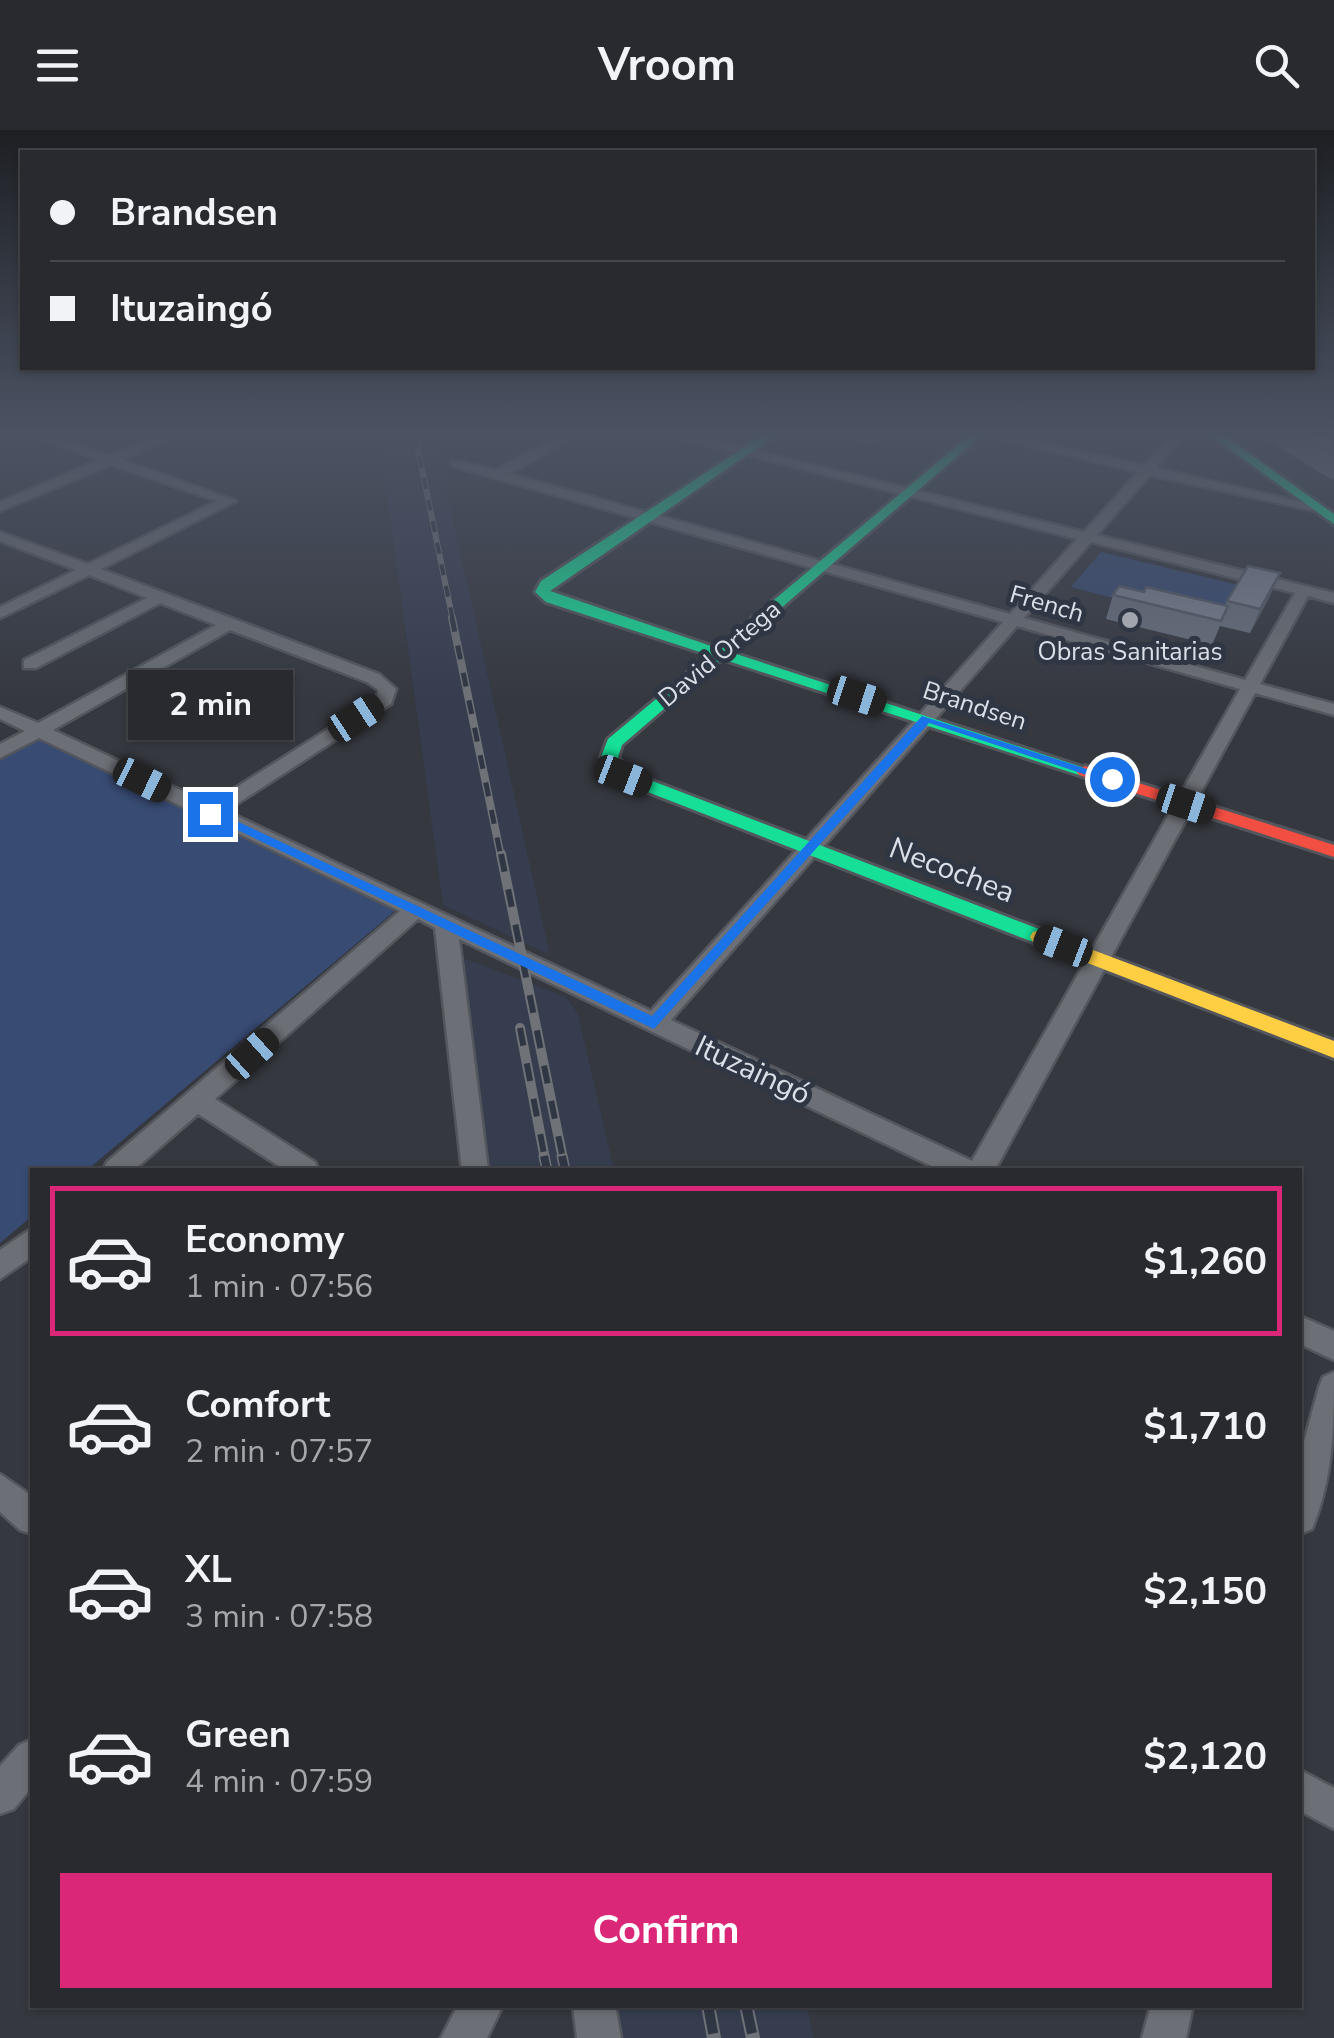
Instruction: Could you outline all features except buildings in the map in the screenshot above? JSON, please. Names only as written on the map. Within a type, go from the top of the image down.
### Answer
[{"type":"main road","name":"Brandsen","points":[[637,524],[546,584],[542,592],[551,599],[1334,851]]},
{"type":"main road","name":"David Ortega","points":[[609,762],[608,753],[614,743],[872,524]]},
{"type":"main road","name":"Necochea","points":[[609,762],[623,776],[1334,1050]]},
{"type":"street","points":[[0,614],[184,524]]},
{"type":"street","name":"French","points":[[678,524],[1334,710]]},
{"type":"street","points":[[1040,524],[1334,597]]},
{"type":"street","points":[[654,1023],[1099,524]]},
{"type":"street","points":[[0,536],[162,596],[226,626],[373,678],[387,688],[385,700],[210,814]]},
{"type":"street","points":[[982,1168],[1304,590]]},
{"type":"street","points":[[30,664],[162,596]]},
{"type":"street","points":[[0,752],[226,626]]},
{"type":"street","name":"Ituzaingó","points":[[0,712],[961,1168]]},
{"type":"street","points":[[118,1168],[416,909]]},
{"type":"street","points":[[446,924],[474,1168]]},
{"type":"street","points":[[198,1102],[303,1168]]},
{"type":"street","points":[[0,1267],[30,1242]]},
{"type":"street","points":[[1302,1331],[1334,1346]]},
{"type":"street","points":[[1302,1508],[1334,1387]]},
{"type":"street","points":[[0,1490],[30,1516]]},
{"type":"street","points":[[0,1795],[30,1760]]},
{"type":"street","points":[[1302,1791],[1334,1810]]},
{"type":"street","points":[[463,2038],[480,2008]]},
{"type":"street","points":[[594,2008],[599,2038]]},
{"type":"street","points":[[1164,2038],[1171,2008]]},
{"type":"shaded area","points":[[391,524],[454,524],[550,955],[443,905]]},
{"type":"shaded area","points":[[1101,552],[1238,585],[1213,624],[1071,587]]},
{"type":"shaded area","points":[[37,739],[395,911],[89,1168],[30,1168],[30,1218],[0,1243],[0,759]]},
{"type":"shaded area","points":[[458,956],[566,997],[578,1014],[614,1168],[490,1168]]},
{"type":"shaded area","points":[[616,2008],[807,2008],[814,2038],[621,2038]]},
{"type":"railway","points":[[433,524],[453,621]]},
{"type":"railway","points":[[452,618],[501,857]]},
{"type":"railway","points":[[501,854],[563,1159]]},
{"type":"railway","points":[[520,1028],[545,1159]]},
{"type":"railway","points":[[544,1156],[547,1168]]},
{"type":"railway","points":[[562,1156],[565,1168]]},
{"type":"railway","points":[[709,2008],[714,2038]]},
{"type":"railway","points":[[747,2008],[753,2038]]},
{"type":"traffic: fast","points":[[637,524],[546,584],[542,592],[551,599],[1085,771]]},
{"type":"traffic: fast","points":[[872,524],[614,743],[609,757],[623,776],[1040,937]]},
{"type":"traffic: slow","points":[[1040,937],[1334,1050]]},
{"type":"traffic: jam","points":[[1085,771],[1334,851]]},
{"type":"place","name":"Obras Sanitarias","points":[[1130,620]]},
{"type":"route","points":[[210,814],[654,1023],[926,718],[1112,779]]}]
